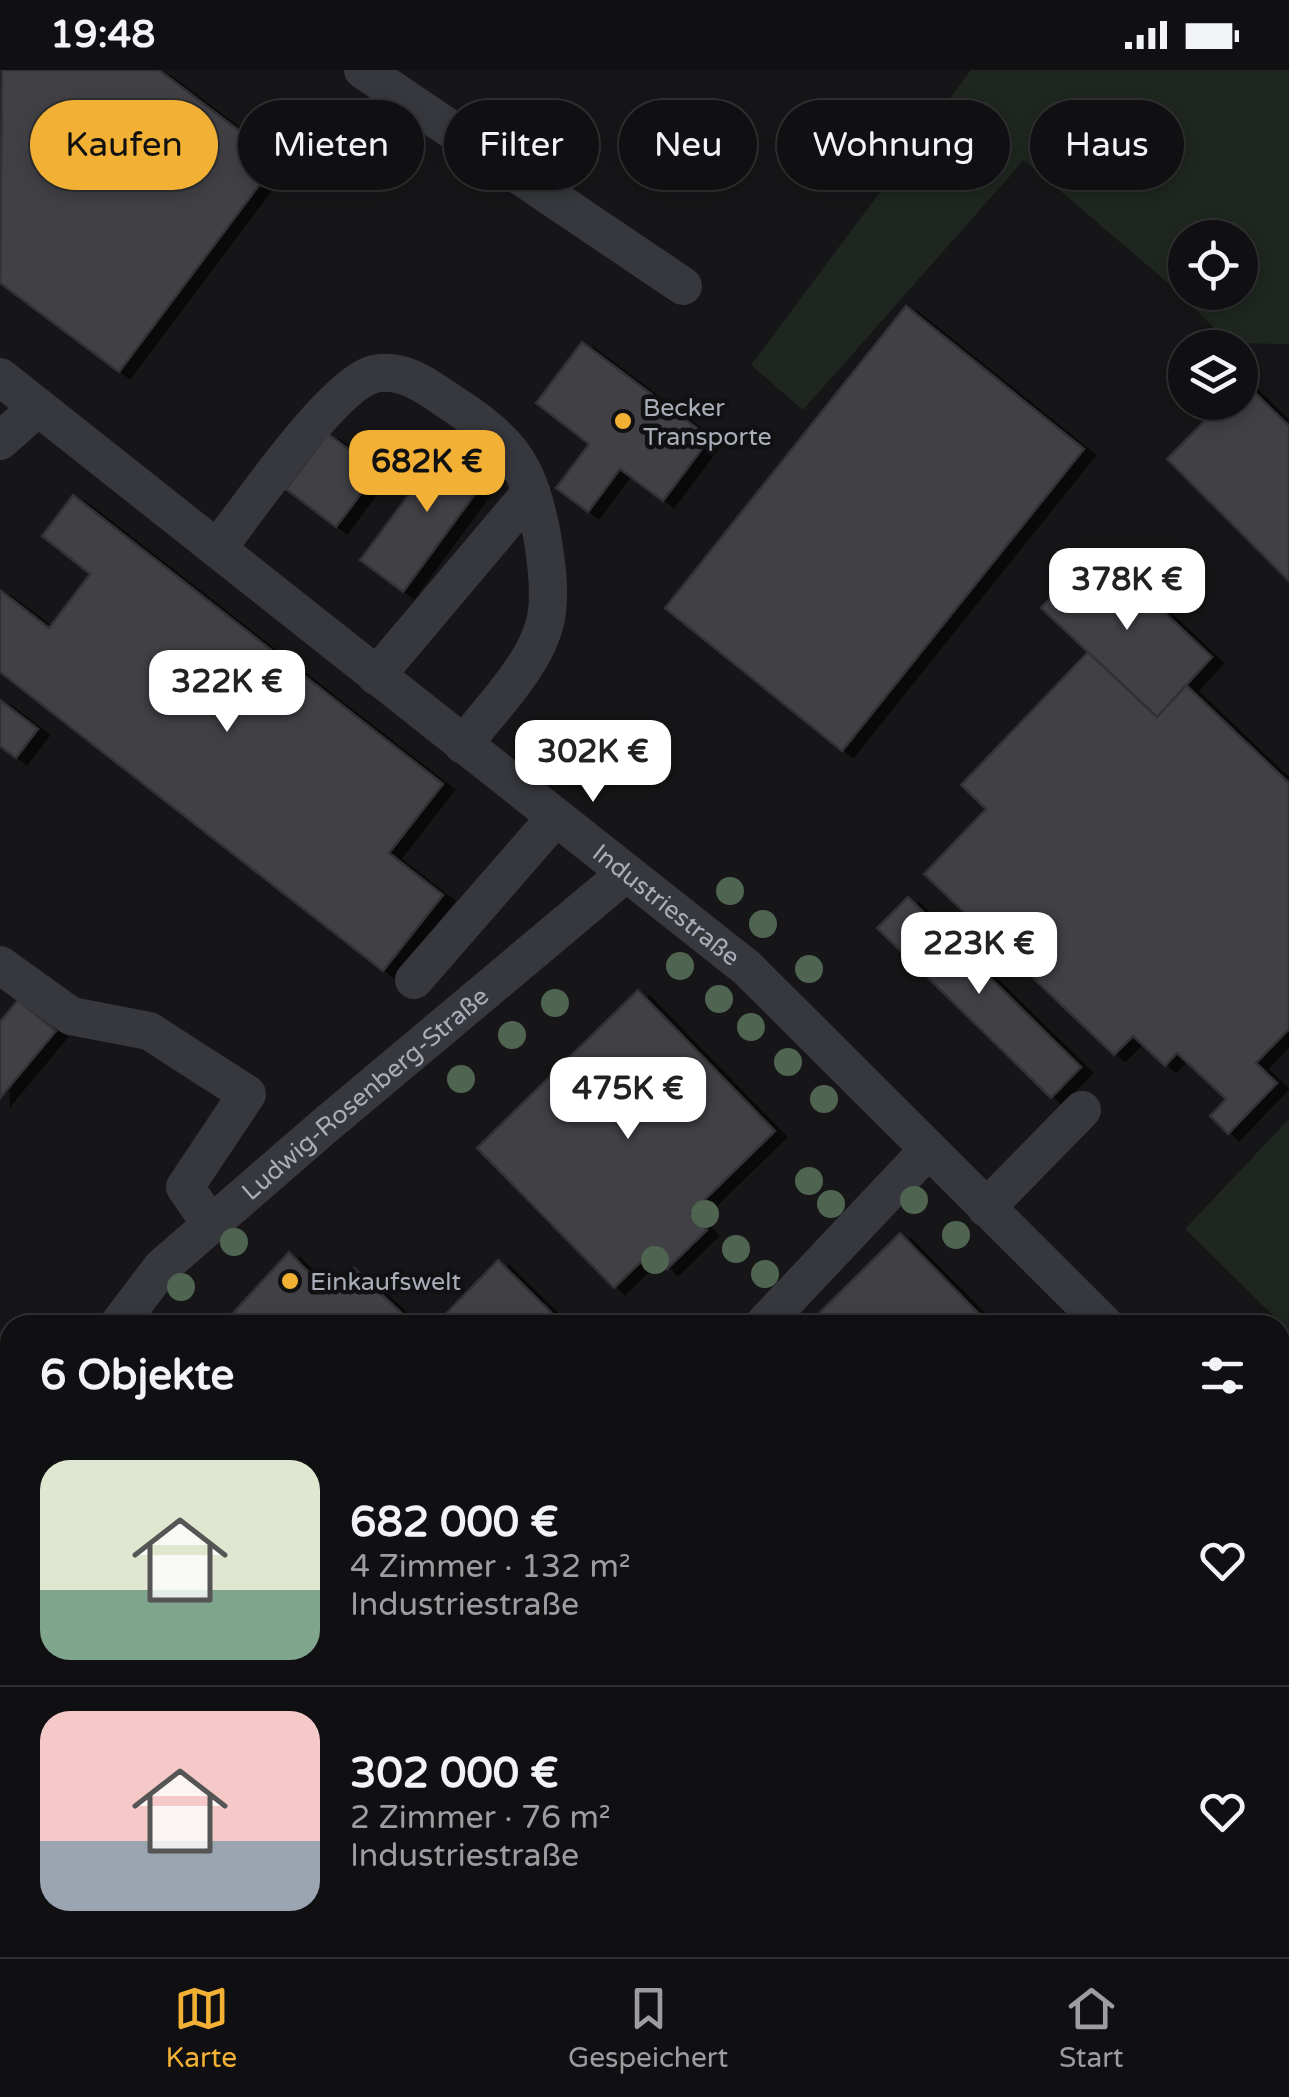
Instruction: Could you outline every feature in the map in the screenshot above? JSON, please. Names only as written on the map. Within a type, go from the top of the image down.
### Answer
[{"type":"street","points":[[363,70],[683,286]]},
{"type":"street","points":[[217,549],[327,410],[354,384],[373,374],[396,373],[426,385],[484,424],[526,474],[546,558],[547,610],[538,646],[463,745]]},
{"type":"street","name":"Industriestraße","points":[[0,377],[747,968],[1095,1315]]},
{"type":"street","points":[[0,441],[38,407]]},
{"type":"street","points":[[376,676],[532,492]]},
{"type":"street","points":[[414,980],[554,818]]},
{"type":"street","name":"Ludwig-Rosenberg-Straße","points":[[126,1315],[162,1268],[625,874]]},
{"type":"street","points":[[0,965],[71,1016],[149,1030],[247,1094],[185,1187],[211,1225]]},
{"type":"street","points":[[986,1208],[1082,1110]]},
{"type":"street","points":[[772,1315],[928,1151]]},
{"type":"shaded area","points":[[971,70],[1289,70],[1289,344],[1258,343],[1258,330],[1216,330],[1196,310],[1258,310],[1258,220],[1168,220],[1168,283],[1059,190],[1184,190],[1184,100],[1030,100],[1030,165],[1024,160],[1010,176],[1010,100],[949,100]]},
{"type":"shaded area","points":[[882,190],[997,190],[803,410],[751,365]]},
{"type":"shaded area","points":[[1289,1119],[1289,1315],[1273,1315],[1185,1229]]},
{"type":"building","points":[[2,70],[159,70],[199,100],[30,100],[30,190],[218,190],[218,115],[238,130],[238,190],[256,190],[119,372],[0,283]]},
{"type":"building","points":[[906,306],[1084,449],[842,751],[665,608]]},
{"type":"building","name":"Becker Transporte","points":[[582,342],[710,438],[663,501],[620,469],[588,512],[556,488],[589,444],[536,403]]},
{"type":"building","points":[[1258,396],[1289,426],[1289,581],[1167,459],[1205,420],[1258,420]]},
{"type":"building","points":[[328,434],[378,471],[336,527],[286,489]]},
{"type":"building","points":[[452,437],[494,468],[403,592],[360,560]]},
{"type":"building","points":[[73,495],[443,784],[389,853],[443,895],[383,971],[0,672],[0,590],[49,628],[90,574],[42,536]]},
{"type":"building","points":[[1097,549],[1212,657],[1157,717],[1041,608]]},
{"type":"building","points":[[1088,652],[1157,717],[1186,685],[1289,783],[1289,1029],[1256,1063],[1277,1083],[1228,1134],[1210,1116],[1226,1099],[1177,1053],[1165,1066],[1133,1036],[1114,1055],[924,874],[986,809],[961,785]]},
{"type":"building","points":[[0,700],[38,729],[16,758],[0,746]]},
{"type":"building","points":[[908,897],[1081,1067],[1051,1098],[877,928]]},
{"type":"building","points":[[638,990],[775,1131],[691,1213],[707,1230],[667,1269],[651,1252],[614,1288],[477,1148]]},
{"type":"building","points":[[18,1000],[56,1031],[0,1098],[0,1022]]},
{"type":"building","points":[[900,1233],[980,1315],[817,1315]]},
{"type":"building","name":"Einkaufswelt","points":[[289,1252],[329,1293],[354,1268],[403,1315],[231,1315]]},
{"type":"building","name":"Einkaufswelt","points":[[498,1260],[554,1315],[445,1315]]},
{"type":"place","name":"Becker Transporte","points":[[623,421]]},
{"type":"place","name":"Einkaufswelt","points":[[290,1281]]}]
